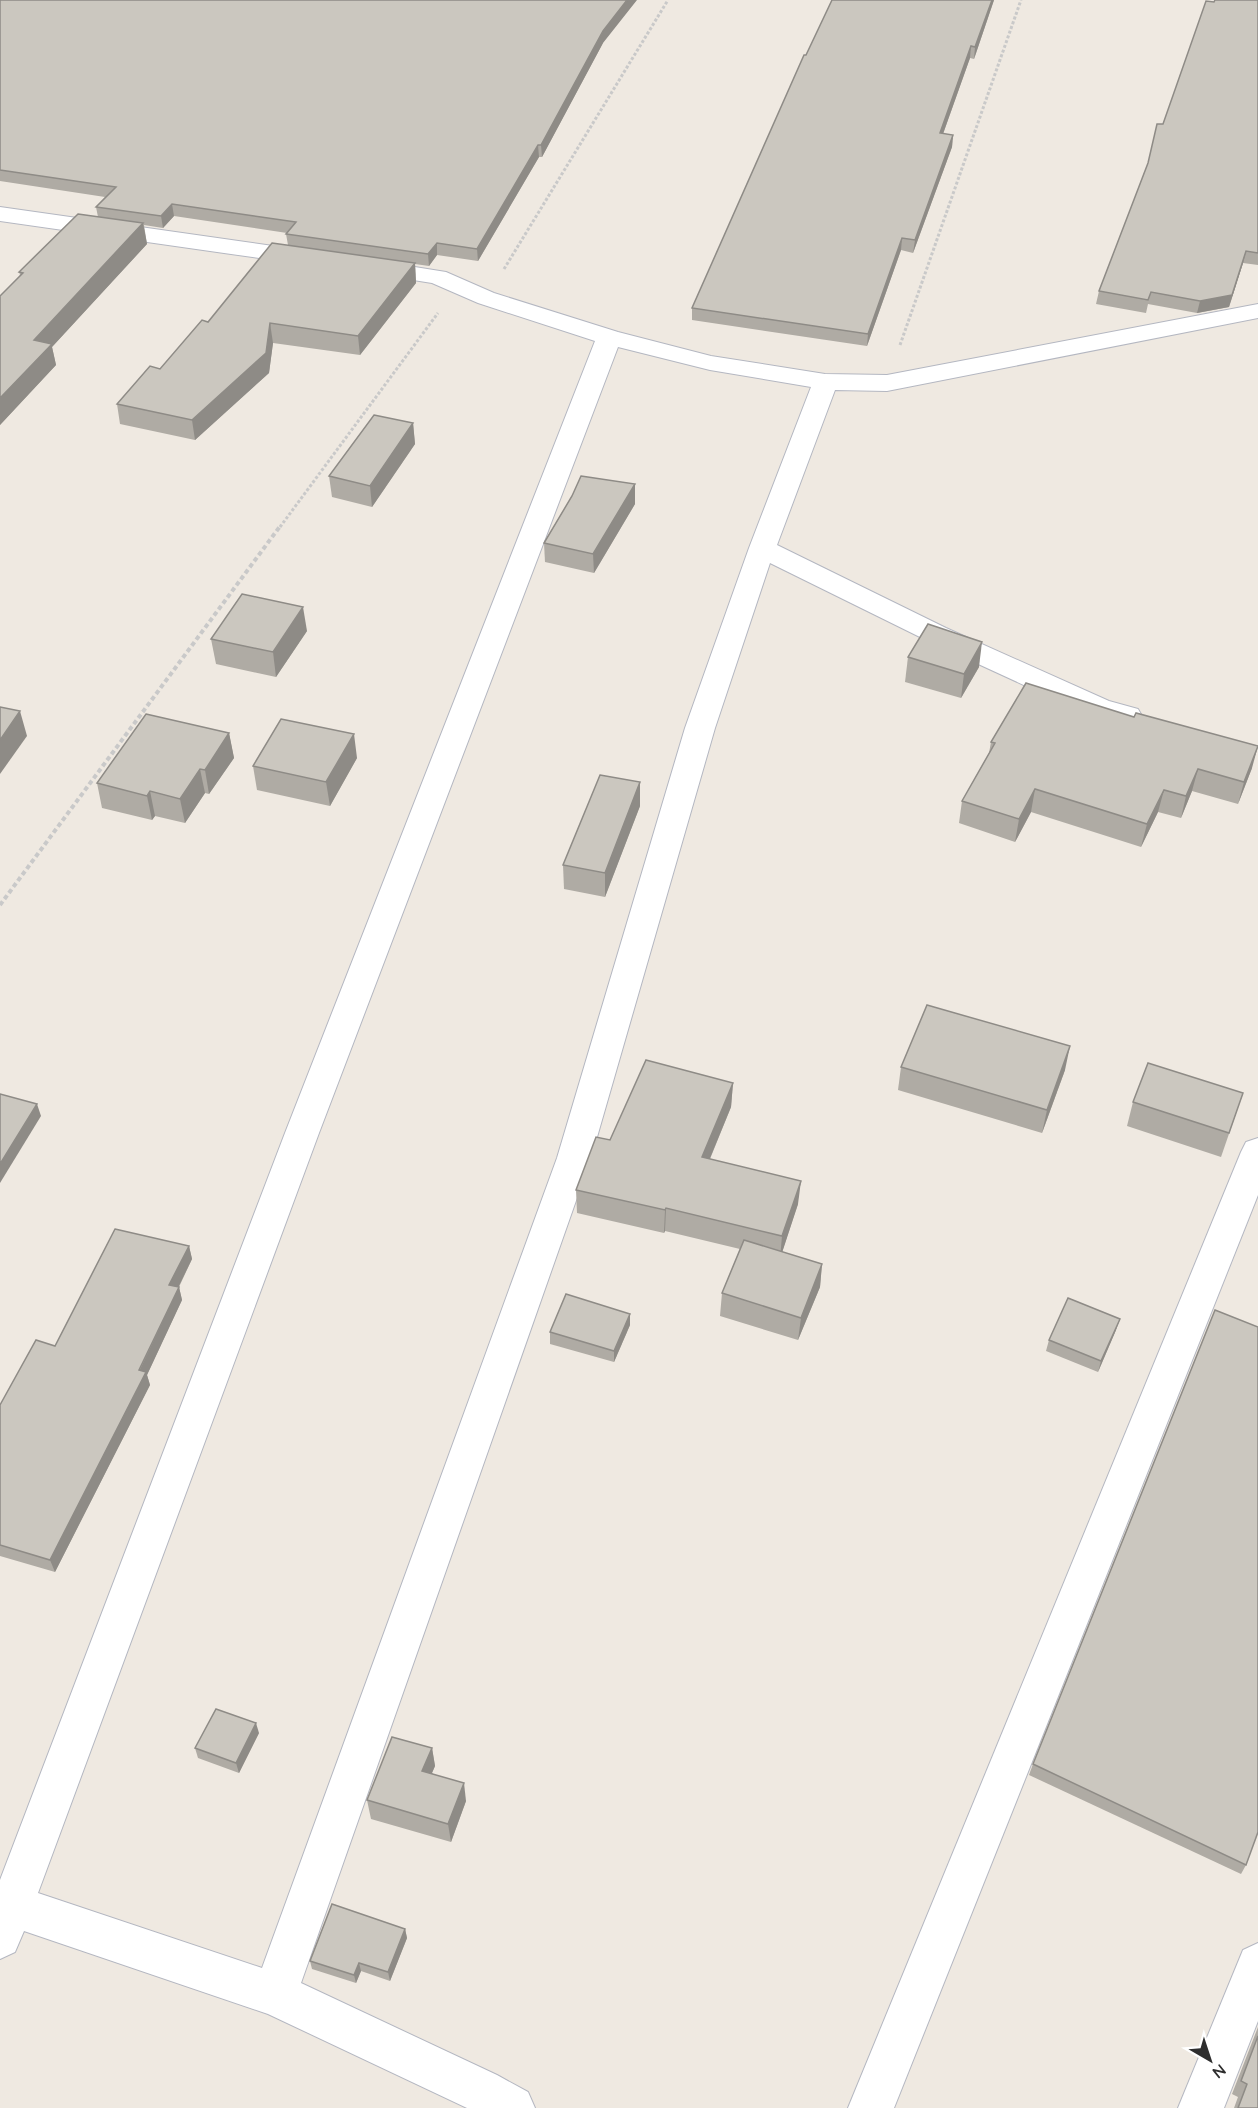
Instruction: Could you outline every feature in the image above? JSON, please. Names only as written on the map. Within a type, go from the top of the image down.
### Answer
[{"type":"street","points":[[0,214],[438,277],[486,298],[609,338],[710,363],[825,382],[887,383],[1258,311]]},
{"type":"street","points":[[512,2108],[481,2091],[275,1994],[7,1922],[302,1133],[609,338]]},
{"type":"street","points":[[275,1994],[574,1158],[700,728],[762,548],[825,382]]},
{"type":"street","points":[[762,548],[936,634],[1100,708],[1156,723]]},
{"type":"street","points":[[871,2108],[1258,1152]]},
{"type":"street","points":[[1201,2108],[1258,1965]]},
{"type":"path","points":[[486,298],[669,0]]},
{"type":"path","points":[[887,383],[1021,0]]},
{"type":"path","points":[[0,905],[458,286]]},
{"type":"building","points":[[0,0],[627,0],[603,31],[541,145],[538,145],[477,249],[437,243],[428,254],[286,234],[296,222],[172,204],[161,216],[96,207],[116,187],[0,170]]},
{"type":"building","points":[[832,0],[992,0],[975,47],[971,46],[940,133],[953,135],[915,240],[902,238],[868,334],[692,308],[804,55]]},
{"type":"building","points":[[1215,0],[1258,0],[1258,253],[1246,251],[1232,295],[1200,301],[1151,292],[1148,300],[1099,291],[1148,163],[1157,124],[1163,124],[1206,1],[1214,2]]},
{"type":"building","points":[[78,214],[143,223],[34,340],[52,344],[0,398],[0,296],[23,273],[19,272]]},
{"type":"building","points":[[272,243],[415,263],[358,336],[270,323],[266,353],[192,420],[117,404],[150,366],[160,369],[202,320],[208,322]]},
{"type":"building","points":[[374,415],[413,423],[370,486],[329,476]]},
{"type":"building","points":[[581,476],[635,484],[593,554],[544,543]]},
{"type":"building","points":[[242,594],[303,607],[273,652],[211,639]]},
{"type":"building","points":[[928,624],[982,642],[964,674],[908,657]]},
{"type":"building","points":[[1026,683],[1134,717],[1136,713],[1258,746],[1244,782],[1198,769],[1186,796],[1164,790],[1147,824],[1035,789],[1019,819],[962,801],[995,743],[991,742]]},
{"type":"building","points":[[0,707],[20,711],[0,740]]},
{"type":"building","points":[[146,714],[229,733],[205,770],[200,769],[180,799],[150,791],[147,796],[97,783]]},
{"type":"building","points":[[281,719],[354,734],[326,782],[253,766]]},
{"type":"building","points":[[600,775],[640,782],[605,873],[563,865]]},
{"type":"building","points":[[927,1005],[1070,1046],[1047,1110],[901,1067]]},
{"type":"building","points":[[646,1060],[733,1083],[702,1157],[801,1181],[782,1236],[666,1208],[665,1210],[576,1190],[596,1137],[610,1140]]},
{"type":"building","points":[[1148,1063],[1243,1093],[1229,1133],[1133,1102]]},
{"type":"building","points":[[0,1094],[37,1104],[0,1164]]},
{"type":"building","points":[[115,1229],[189,1246],[169,1285],[179,1287],[139,1370],[146,1372],[50,1560],[0,1545],[0,1405],[36,1340],[55,1346]]},
{"type":"building","points":[[744,1240],[822,1264],[801,1318],[722,1293]]},
{"type":"building","points":[[566,1294],[630,1314],[614,1351],[550,1332]]},
{"type":"building","points":[[1068,1298],[1120,1319],[1101,1361],[1049,1340]]},
{"type":"building","points":[[1215,1310],[1258,1327],[1258,1832],[1246,1865],[1033,1764]]},
{"type":"building","points":[[216,1709],[256,1723],[236,1763],[195,1748]]},
{"type":"building","points":[[392,1737],[432,1748],[422,1771],[464,1783],[448,1824],[367,1800]]},
{"type":"building","points":[[332,1904],[405,1929],[388,1972],[359,1963],[354,1975],[310,1961]]},
{"type":"building","points":[[1258,2036],[1258,2108],[1238,2108],[1247,2084],[1241,2081]]}]
